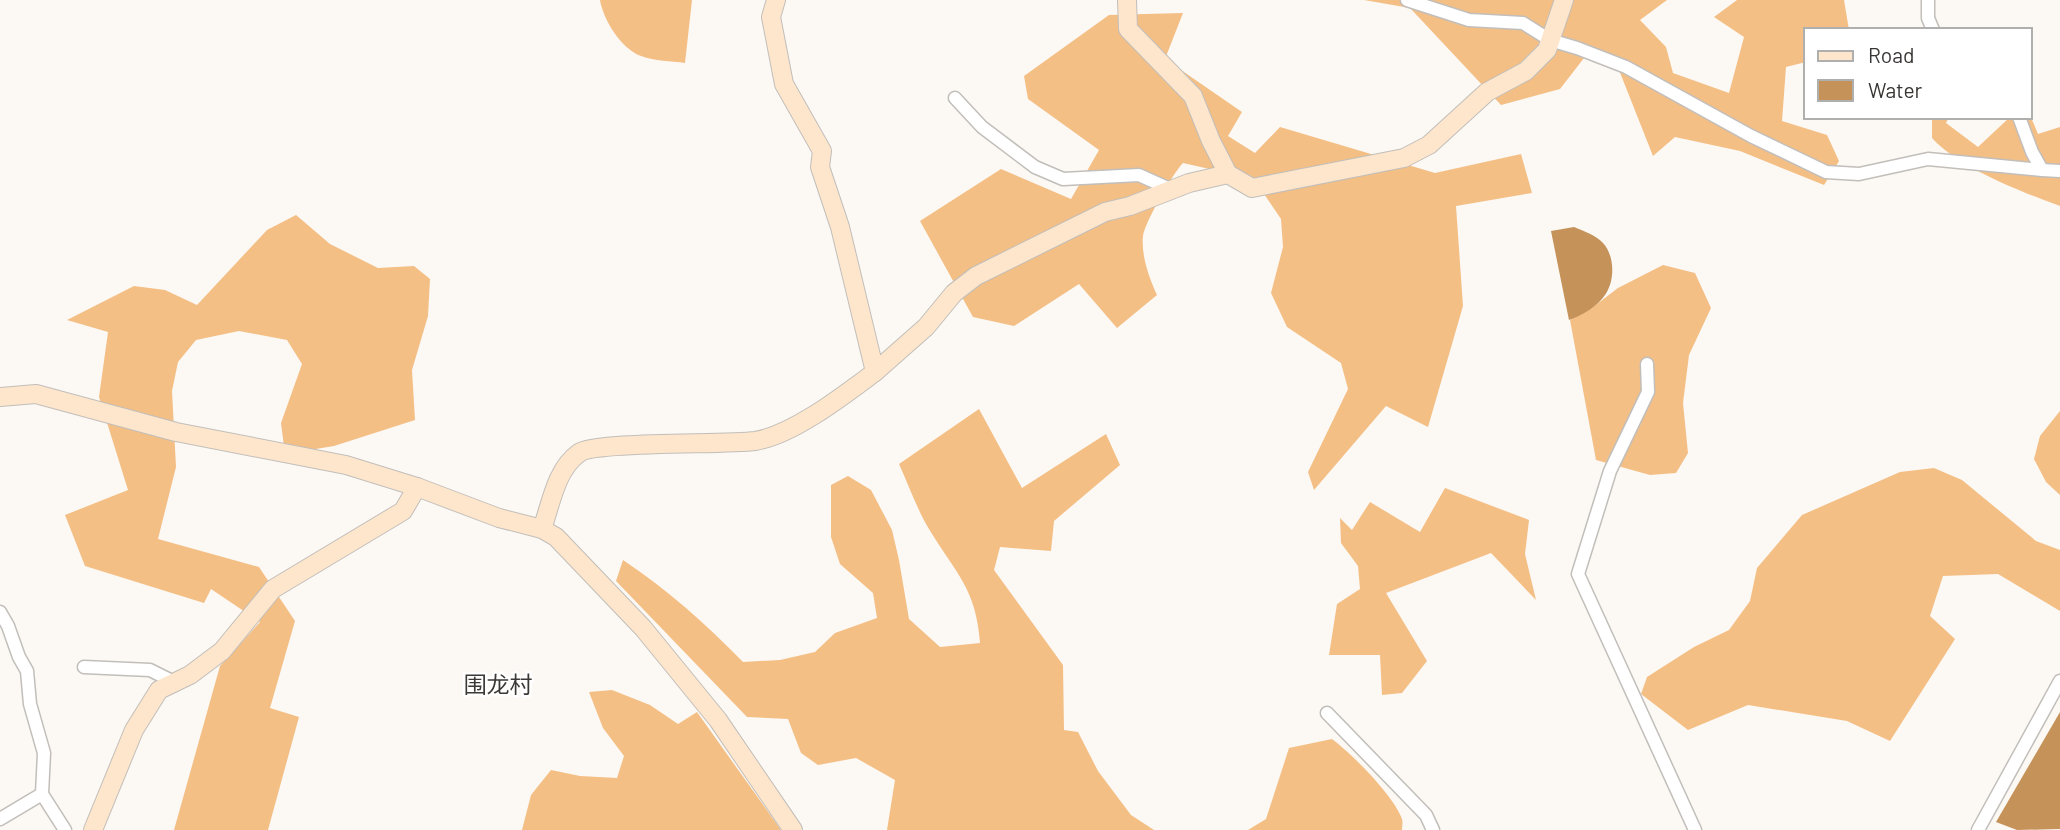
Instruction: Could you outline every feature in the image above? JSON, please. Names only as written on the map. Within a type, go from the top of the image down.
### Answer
[{"type":"street","points":[[776,0],[771,17],[784,84],[822,151],[820,167],[840,227],[875,372]]},
{"type":"street","points":[[1127,0],[1128,29],[1193,96],[1228,174],[1252,188],[1404,158],[1429,145],[1488,92],[1527,71],[1548,45],[1564,0]]},
{"type":"street","points":[[1407,0],[1469,20],[1522,23],[1548,45],[1577,47],[1626,67],[1751,136],[1826,172],[1859,174],[1928,159],[2060,171]]},
{"type":"street","points":[[1928,0],[1928,18],[1932,28]]},
{"type":"street","points":[[955,98],[982,127],[1035,167],[1063,179],[1139,174],[1172,190]]},
{"type":"street","points":[[2020,119],[2042,170]]},
{"type":"street","points":[[542,529],[561,473],[580,452],[606,447],[758,440],[786,429],[831,405],[875,372],[926,327],[954,293],[976,276],[1105,212],[1228,174]]},
{"type":"street","points":[[1647,364],[1648,392],[1610,471],[1577,574],[1695,830]]},
{"type":"street","points":[[0,397],[36,394],[176,432],[346,466],[417,486],[499,518],[542,529],[556,537],[643,628],[718,720],[793,830]]},
{"type":"street","points":[[93,830],[134,730],[159,690],[190,674],[222,651],[273,589],[403,511],[417,486]]},
{"type":"street","points":[[0,612],[27,671],[30,704],[44,753],[42,794],[65,830]]},
{"type":"street","points":[[84,667],[150,670],[174,682]]},
{"type":"street","points":[[1978,830],[2060,681]]},
{"type":"street","points":[[1327,713],[1426,815],[1433,830]]},
{"type":"street","points":[[0,819],[42,794]]},
{"type":"shaded area","points":[[600,0],[692,0],[685,63],[641,56],[627,47],[614,32]]},
{"type":"shaded area","points":[[1364,0],[1667,0],[1640,20],[1666,47],[1673,73],[1729,93],[1744,37],[1714,17],[1737,0],[1844,0],[1849,28],[1804,28],[1804,62],[1786,67],[1782,121],[1827,135],[1839,161],[1824,185],[1740,151],[1675,137],[1653,156],[1619,70],[1584,58],[1560,89],[1501,105],[1410,8]]},
{"type":"shaded area","points":[[1183,13],[1165,59],[1242,112],[1228,136],[1255,153],[1280,127],[1435,173],[1521,154],[1532,193],[1456,206],[1463,306],[1428,427],[1386,406],[1314,490],[1308,472],[1348,389],[1341,363],[1287,327],[1271,293],[1283,247],[1281,219],[1254,179],[1183,163],[1160,198],[1143,236],[1146,266],[1157,295],[1117,328],[1079,284],[1014,326],[973,317],[920,221],[1001,169],[1071,199],[1099,150],[1028,99],[1024,76],[1109,15]]},
{"type":"shaded area","points":[[1932,119],[1948,119],[1946,123],[1978,147],[2008,119],[2032,119],[2038,134],[2060,127],[2060,206],[2010,186],[1958,159],[1932,138]]},
{"type":"shaded area","points":[[296,215],[330,244],[378,268],[414,266],[430,279],[428,316],[412,370],[415,420],[334,446],[285,454],[281,423],[302,364],[287,340],[239,331],[196,340],[178,362],[172,391],[176,467],[158,539],[259,567],[295,621],[270,708],[299,717],[268,830],[174,830],[220,666],[260,622],[211,589],[204,603],[85,566],[65,515],[128,490],[99,397],[108,332],[67,320],[134,286],[165,290],[197,305],[267,230]]},
{"type":"shaded area","points":[[1663,265],[1695,273],[1711,308],[1689,355],[1683,403],[1688,453],[1676,473],[1650,475],[1596,460],[1570,320],[1618,288]]},
{"type":"shaded area","points":[[979,409],[1022,488],[1106,434],[1120,465],[1054,521],[1051,551],[1000,547],[994,570],[1063,665],[1064,730],[1078,732],[1098,771],[1131,815],[1154,830],[887,830],[895,780],[856,758],[818,765],[801,753],[788,719],[747,717],[616,581],[623,560],[686,608],[743,662],[780,660],[815,652],[835,633],[877,618],[873,593],[840,564],[831,537],[831,485],[848,476],[871,490],[892,530],[909,619],[940,647],[980,643],[978,624],[969,595],[925,521],[899,464]]},
{"type":"shaded area","points":[[2060,411],[2060,495],[2046,482],[2034,459],[2040,436]]},
{"type":"shaded area","points":[[1934,468],[1962,480],[2036,541],[2060,550],[2060,611],[1998,574],[1943,576],[1930,616],[1955,639],[1890,741],[1847,721],[1748,705],[1688,730],[1641,694],[1647,677],[1694,647],[1729,630],[1750,601],[1757,568],[1802,515],[1900,472]]},
{"type":"shaded area","points":[[1445,488],[1529,520],[1525,554],[1536,600],[1491,553],[1386,593],[1427,661],[1402,693],[1382,695],[1380,655],[1329,655],[1337,604],[1360,589],[1358,566],[1341,543],[1340,518],[1352,530],[1370,502],[1420,532]]},
{"type":"shaded area","points":[[612,690],[650,705],[678,724],[697,712],[781,830],[522,830],[531,795],[551,770],[580,776],[617,778],[624,756],[603,728],[589,692]]},
{"type":"shaded area","points":[[1332,739],[1381,787],[1402,819],[1402,830],[1248,830],[1266,819],[1289,748]]},
{"type":"water","points":[[1574,227],[1593,235],[1607,248],[1612,261],[1612,276],[1602,299],[1589,310],[1569,320],[1551,231]]},
{"type":"water","points":[[2060,712],[2060,829],[2017,830],[1996,822]]},
{"type":"district","name":"围龙村","points":[[498,684]]}]
